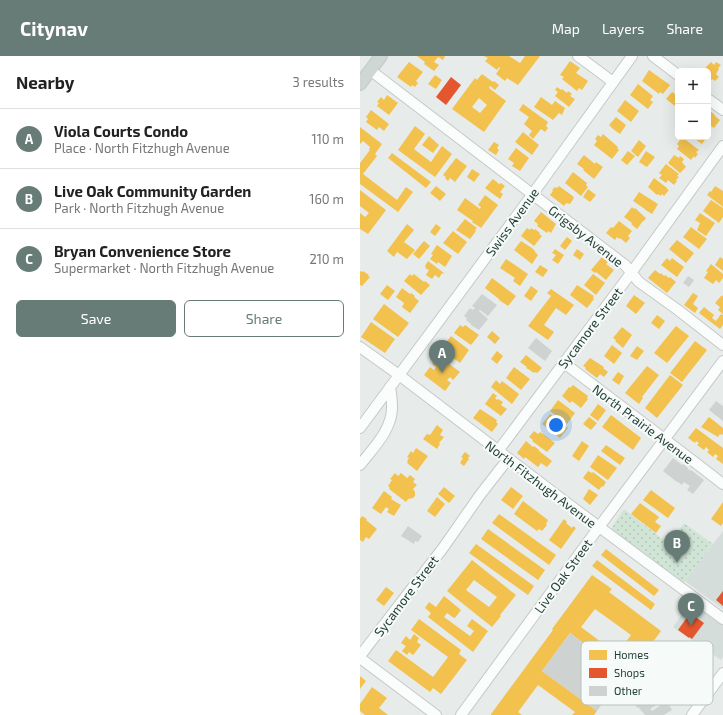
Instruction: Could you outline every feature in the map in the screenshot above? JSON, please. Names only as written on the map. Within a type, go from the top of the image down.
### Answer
[{"type":"main road","points":[[360,84],[381,56]]},
{"type":"street","points":[[578,56],[613,82]]},
{"type":"street","name":"Swiss Avenue","points":[[360,428],[532,195],[632,56]]},
{"type":"street","points":[[653,56],[675,73]]},
{"type":"street","name":"Grigsby Avenue","points":[[370,70],[625,265],[639,282],[723,345]]},
{"type":"street","points":[[711,100],[723,110]]},
{"type":"street","name":"Sycamore Street","points":[[498,452],[723,146]]},
{"type":"street","name":"North Fitzhugh Avenue","points":[[360,347],[399,375],[498,452],[723,619]]},
{"type":"street","name":"Live Oak Street","points":[[461,715],[599,527],[723,362]]},
{"type":"street","name":"North Prairie Avenue","points":[[564,363],[723,484]]},
{"type":"street","points":[[360,465],[387,429],[391,418],[392,406],[390,387]]},
{"type":"street","name":"Sycamore Street","points":[[360,657],[508,459]]},
{"type":"street","points":[[360,657],[436,715]]},
{"type":"street","points":[[713,687],[723,673]]},
{"type":"street","points":[[421,703],[425,715]]},
{"type":"street","points":[[692,715],[699,705]]},
{"type":"shaded area","points":[[723,531],[723,609],[685,581]]},
{"type":"shaded area","points":[[691,602],[723,625],[723,657],[721,660],[713,654],[713,641],[693,641],[673,627]]},
{"type":"green space","points":[[624,509],[669,544],[684,523],[713,544],[683,584],[614,532],[612,529],[613,525]]},
{"type":"building: Homes","points":[[417,56],[445,56],[443,60],[438,57],[434,62],[439,65],[434,71],[424,64],[425,62]]},
{"type":"building: Homes","points":[[484,56],[509,56],[520,63],[525,56],[540,56],[518,85],[507,78],[505,81],[496,74],[500,68],[499,67],[497,70],[485,61],[488,58]]},
{"type":"building: Homes","points":[[570,61],[580,68],[576,73],[588,81],[582,90],[579,88],[577,91],[562,79],[564,77],[560,75]]},
{"type":"building: Homes","points":[[409,62],[423,72],[416,81],[418,83],[415,87],[412,85],[411,87],[397,77]]},
{"type":"building: Homes","points":[[711,62],[714,65],[716,62],[721,65],[716,74],[719,77],[715,81],[712,79],[711,80],[711,68],[705,68]]},
{"type":"building: Homes","points":[[649,70],[670,85],[663,94],[660,92],[659,94],[642,81]]},
{"type":"building: Homes","points":[[482,74],[493,82],[494,81],[499,85],[495,90],[490,86],[489,88],[506,101],[484,132],[452,109],[475,78],[477,80]],"holes":[[[479,98],[487,105],[480,113],[472,107]]]},
{"type":"building: Homes","points":[[435,75],[442,80],[436,89],[428,84]]},
{"type":"building: Homes","points":[[638,84],[653,96],[650,100],[653,102],[648,109],[630,95]]},
{"type":"building: Homes","points":[[557,87],[567,93],[568,91],[572,94],[570,96],[575,99],[569,107],[555,96],[558,92],[555,90]]},
{"type":"building: Homes","points":[[672,92],[675,94],[675,106],[666,99]]},
{"type":"building: Homes","points":[[387,95],[398,103],[389,115],[377,106],[379,103],[377,102],[381,97],[384,100]]},
{"type":"building: Homes","points":[[541,97],[552,105],[555,101],[565,108],[562,115],[559,113],[553,120],[534,107]]},
{"type":"building: Homes","points":[[625,100],[639,111],[631,122],[617,111]]},
{"type":"building: Homes","points":[[523,104],[548,122],[546,126],[548,128],[545,132],[541,129],[533,139],[529,135],[532,131],[524,124],[529,117],[519,110]]},
{"type":"building: Homes","points":[[371,110],[389,124],[384,131],[379,127],[377,130],[366,122],[368,119],[366,117]]},
{"type":"building: Homes","points":[[711,112],[720,120],[714,128],[711,126]]},
{"type":"building: Homes","points":[[616,117],[626,125],[620,134],[609,125]]},
{"type":"building: Homes","points":[[415,126],[425,134],[414,149],[431,162],[442,146],[452,154],[435,177],[398,150]]},
{"type":"building: Homes","points":[[360,127],[382,144],[375,154],[377,156],[363,174],[397,200],[406,187],[413,192],[398,212],[360,184],[360,163],[370,150],[370,147],[363,141],[360,144]]},
{"type":"building: Homes","points":[[523,132],[539,145],[532,155],[515,142]]},
{"type":"building: Homes","points":[[603,134],[618,147],[617,148],[619,150],[612,159],[594,145],[597,141],[595,139],[598,135],[601,137]]},
{"type":"building: Homes","points":[[429,136],[439,145],[433,153],[422,145]]},
{"type":"building: Homes","points":[[639,140],[646,146],[638,157],[631,151]]},
{"type":"building: Homes","points":[[680,140],[686,140],[699,150],[696,152],[698,154],[691,160],[677,149],[679,146],[677,144]]},
{"type":"building: Homes","points":[[696,140],[705,140],[702,144]]},
{"type":"building: Homes","points":[[494,142],[499,145],[497,148],[499,150],[496,155],[488,150]]},
{"type":"building: Homes","points":[[516,148],[529,158],[520,171],[512,166],[514,163],[508,159]]},
{"type":"building: Homes","points":[[628,151],[635,156],[627,165],[621,160]]},
{"type":"building: Homes","points":[[646,151],[655,157],[647,167],[639,162]]},
{"type":"building: Homes","points":[[392,153],[431,182],[426,188],[388,158]]},
{"type":"building: Homes","points":[[584,155],[595,164],[596,162],[603,167],[594,179],[577,164]]},
{"type":"building: Homes","points":[[674,155],[679,158],[680,156],[684,159],[682,162],[686,167],[680,173],[668,163]]},
{"type":"building: Homes","points":[[456,158],[467,166],[455,182],[450,178],[448,181],[443,175]]},
{"type":"building: Homes","points":[[666,164],[679,174],[677,176],[679,177],[674,185],[668,180],[666,183],[659,178],[662,175],[659,173]]},
{"type":"building: Homes","points":[[472,169],[480,174],[474,182],[467,177]]},
{"type":"building: Homes","points":[[573,172],[587,183],[586,185],[588,187],[581,196],[565,183]]},
{"type":"building: Homes","points":[[654,178],[669,190],[664,196],[662,194],[661,196],[658,194],[657,195],[648,187]]},
{"type":"building: Homes","points":[[493,179],[499,184],[501,183],[505,186],[500,192],[503,194],[500,199],[485,188]]},
{"type":"building: Homes","points":[[436,186],[446,194],[440,201],[430,193]]},
{"type":"building: Homes","points":[[559,186],[574,197],[570,204],[566,203],[564,206],[550,195],[555,187],[557,188]]},
{"type":"building: Homes","points":[[715,186],[723,191],[723,207],[707,195]]},
{"type":"building: Homes","points":[[588,189],[596,195],[590,202],[583,197]]},
{"type":"building: Homes","points":[[360,190],[386,210],[368,234],[360,229],[360,213],[365,217],[369,213],[360,206]]},
{"type":"building: Homes","points":[[639,192],[658,204],[652,214],[633,201]]},
{"type":"building: Homes","points":[[485,195],[498,205],[481,228],[457,210],[465,198],[480,209],[481,207],[478,205]]},
{"type":"building: Homes","points":[[711,200],[723,208],[723,217],[719,223],[703,211]]},
{"type":"building: Homes","points":[[632,207],[646,218],[637,229],[624,217]]},
{"type":"building: Homes","points":[[541,212],[556,224],[551,233],[548,231],[547,233],[537,226],[538,224],[534,221]]},
{"type":"building: Homes","points":[[700,213],[715,223],[706,236],[697,230],[700,223],[695,220]]},
{"type":"building: Homes","points":[[465,219],[477,228],[470,239],[456,230]]},
{"type":"building: Homes","points":[[619,221],[632,231],[628,236],[630,238],[626,243],[617,237],[615,240],[606,233]]},
{"type":"building: Homes","points":[[407,224],[414,230],[404,242],[415,250],[407,259],[397,252],[394,257],[387,251]]},
{"type":"building: Homes","points":[[436,224],[441,228],[435,236],[430,232]]},
{"type":"building: Homes","points":[[691,227],[707,239],[699,249],[683,237]]},
{"type":"building: Homes","points":[[527,228],[530,230],[531,228],[534,230],[535,229],[542,236],[534,246],[521,236]]},
{"type":"building: Homes","points":[[453,231],[467,242],[458,254],[443,243]]},
{"type":"building: Homes","points":[[567,237],[572,241],[565,250],[560,246]]},
{"type":"building: Homes","points":[[677,240],[694,253],[686,263],[669,249]]},
{"type":"building: Homes","points":[[424,241],[430,246],[419,259],[413,254]]},
{"type":"building: Homes","points":[[521,241],[532,248],[538,255],[532,264],[514,250]]},
{"type":"building: Homes","points":[[437,245],[452,256],[445,267],[430,259],[433,255],[431,254]]},
{"type":"building: Homes","points":[[555,249],[564,255],[558,264],[552,260],[556,255],[552,253]]},
{"type":"building: Homes","points":[[577,249],[584,254],[580,260],[573,255]]},
{"type":"building: Homes","points":[[602,257],[608,262],[606,264],[614,270],[606,280],[591,270]]},
{"type":"building: Homes","points":[[720,257],[723,259],[723,271],[715,265]]},
{"type":"building: Homes","points":[[667,258],[670,261],[672,258],[684,267],[677,277],[661,265]]},
{"type":"building: Homes","points":[[506,259],[528,274],[520,286],[513,281],[515,278],[500,268]]},
{"type":"building: Homes","points":[[428,261],[444,273],[442,273],[439,278],[435,275],[432,279],[426,275],[429,270],[425,268],[425,266]]},
{"type":"building: Homes","points":[[711,264],[723,274],[723,278],[719,283],[716,280],[713,284],[704,278],[708,272],[706,271]]},
{"type":"building: Homes","points":[[540,265],[548,270],[543,277],[535,272]]},
{"type":"building: Homes","points":[[655,270],[664,276],[670,277],[676,282],[667,293],[648,278]]},
{"type":"building: Homes","points":[[360,271],[363,271],[370,277],[362,286],[360,285]]},
{"type":"building: Homes","points":[[410,274],[412,276],[414,274],[430,285],[421,295],[404,281]]},
{"type":"building: Homes","points":[[593,274],[605,283],[596,295],[584,285]]},
{"type":"building: Homes","points":[[492,278],[516,296],[508,306],[485,288]]},
{"type":"building: Homes","points":[[387,285],[395,291],[388,300],[380,294]]},
{"type":"building: Homes","points":[[577,285],[594,296],[594,299],[587,308],[570,295]]},
{"type":"building: Homes","points":[[531,286],[538,291],[531,301],[524,296]]},
{"type":"building: Homes","points":[[402,288],[415,296],[414,297],[419,301],[410,313],[402,307],[404,303],[396,297]]},
{"type":"building: Homes","points":[[551,289],[574,305],[566,315],[556,308],[544,325],[554,332],[548,340],[528,326],[551,296],[547,293]]},
{"type":"building: Homes","points":[[693,293],[698,296],[693,304],[698,308],[695,313],[684,305]]},
{"type":"building: Homes","points":[[634,295],[645,303],[636,314],[626,306]]},
{"type":"building: Homes","points":[[723,295],[723,314],[718,310],[720,307],[715,303]]},
{"type":"building: Homes","points":[[384,304],[409,323],[398,337],[373,319]]},
{"type":"building: Homes","points":[[704,307],[714,315],[712,318],[716,321],[721,314],[723,315],[723,325],[720,329],[699,313]]},
{"type":"building: Homes","points":[[657,315],[665,321],[659,329],[651,323]]},
{"type":"building: Homes","points":[[371,322],[395,339],[385,353],[361,337]]},
{"type":"building: Homes","points":[[460,325],[463,327],[465,325],[479,335],[471,345],[454,333]]},
{"type":"building: Homes","points":[[676,326],[689,336],[667,363],[654,353]]},
{"type":"building: Homes","points":[[622,327],[632,335],[623,348],[613,338]]},
{"type":"building: Homes","points":[[492,331],[500,338],[495,344],[487,337]]},
{"type":"building: Homes","points":[[451,336],[469,350],[460,363],[441,349]]},
{"type":"building: Homes","points":[[695,341],[707,350],[682,382],[670,373]]},
{"type":"building: Homes","points":[[612,345],[622,353],[614,364],[604,356]]},
{"type":"building: Homes","points":[[637,346],[644,351],[637,360],[630,356]]},
{"type":"building: Homes","points":[[497,351],[503,356],[497,364],[491,359]]},
{"type":"building: Homes","points":[[526,355],[542,368],[537,373],[534,373],[526,368],[527,367],[520,362]]},
{"type":"building: Homes","points":[[438,356],[460,372],[453,380],[450,377],[447,380],[451,383],[445,391],[424,375],[430,367],[434,370],[436,367],[432,364]]},
{"type":"building: Homes","points":[[590,358],[604,367],[603,368],[608,372],[604,377],[600,374],[597,378],[585,369],[586,368],[583,366]]},
{"type":"building: Homes","points":[[647,366],[659,375],[642,397],[643,398],[639,404],[625,393]]},
{"type":"building: Homes","points":[[514,367],[530,379],[521,390],[506,378]]},
{"type":"building: Homes","points":[[618,372],[624,376],[619,385],[612,380]]},
{"type":"building: Homes","points":[[670,375],[683,385],[657,418],[645,408]]},
{"type":"building: Homes","points":[[496,380],[500,384],[502,381],[519,394],[512,404],[491,387]]},
{"type":"building: Homes","points":[[573,385],[588,396],[588,399],[581,408],[572,401],[570,403],[562,396],[569,387],[570,388]]},
{"type":"building: Homes","points":[[493,393],[497,396],[495,398],[497,400],[498,399],[503,402],[501,405],[507,409],[501,416],[485,404]]},
{"type":"building: Homes","points":[[558,400],[575,413],[567,424],[550,411]]},
{"type":"building: Homes","points":[[598,404],[606,410],[598,421],[590,415]]},
{"type":"building: Homes","points":[[480,409],[497,420],[496,422],[498,424],[492,432],[473,418]]},
{"type":"building: Homes","points":[[550,414],[568,428],[560,438],[542,424]]},
{"type":"building: Homes","points":[[611,415],[641,438],[633,450],[602,427]]},
{"type":"building: Homes","points":[[589,417],[597,423],[591,430],[583,424]]},
{"type":"building: Homes","points":[[709,417],[723,428],[722,435],[720,434],[718,437],[701,427]]},
{"type":"building: Homes","points":[[437,425],[443,430],[440,435],[444,437],[439,443],[440,444],[437,449],[423,439],[427,434],[430,435]]},
{"type":"building: Homes","points":[[696,428],[723,448],[723,464],[716,459],[718,456],[715,454],[713,457],[707,452],[709,450],[706,447],[704,450],[697,445],[699,443],[696,441],[695,443],[688,438]]},
{"type":"building: Homes","points":[[534,431],[538,434],[540,432],[555,443],[547,452],[529,437]]},
{"type":"building: Homes","points":[[526,441],[552,461],[547,467],[541,463],[538,467],[517,453]]},
{"type":"building: Homes","points":[[582,441],[589,446],[579,461],[572,456]]},
{"type":"building: Homes","points":[[606,445],[625,458],[620,465],[601,451]]},
{"type":"building: Homes","points":[[416,448],[428,456],[417,471],[407,463],[409,458],[407,457],[411,451],[413,453]]},
{"type":"building: Homes","points":[[465,452],[470,456],[464,466],[460,463],[463,458],[461,457]]},
{"type":"building: Homes","points":[[598,455],[617,468],[608,480],[590,467]]},
{"type":"building: Homes","points":[[588,471],[593,472],[606,482],[599,490],[583,478]]},
{"type":"building: Homes","points":[[395,473],[398,476],[401,473],[407,478],[410,475],[415,479],[413,482],[417,485],[413,489],[415,496],[408,499],[406,502],[389,489],[390,488],[388,486],[392,480],[390,479]]},
{"type":"building: Homes","points":[[444,487],[455,496],[449,503],[438,494]]},
{"type":"building: Homes","points":[[511,487],[523,496],[513,509],[501,500]]},
{"type":"building: Homes","points":[[589,489],[598,495],[590,505],[583,499]]},
{"type":"building: Homes","points":[[651,490],[675,508],[668,518],[643,500]]},
{"type":"building: Homes","points":[[384,491],[392,497],[391,499],[401,505],[394,516],[387,512],[389,509],[386,507],[381,514],[372,508]]},
{"type":"building: Homes","points":[[437,497],[445,504],[435,517],[427,511]]},
{"type":"building: Homes","points":[[523,501],[548,520],[547,525],[542,531],[539,529],[537,531],[514,514]]},
{"type":"building: Homes","points":[[723,502],[723,523],[721,526],[711,519]]},
{"type":"building: Homes","points":[[640,503],[659,517],[655,522],[661,526],[656,533],[631,514]]},
{"type":"building: Homes","points":[[499,514],[556,555],[549,565],[492,523]]},
{"type":"building: Homes","points":[[362,516],[377,529],[369,539],[366,537],[363,542],[360,540],[360,519]]},
{"type":"building: Homes","points":[[564,519],[572,528],[573,526],[576,528],[561,549],[549,540]]},
{"type":"building: Homes","points":[[488,529],[545,570],[538,580],[481,539]]},
{"type":"building: Homes","points":[[476,544],[534,586],[528,595],[469,553]]},
{"type":"building: Homes","points":[[606,549],[659,590],[654,596],[601,555]]},
{"type":"building: Homes","points":[[472,560],[516,595],[492,627],[447,591]],"holes":[[[474,580],[497,597],[489,607],[466,590]]]},
{"type":"building: Homes","points":[[597,560],[655,604],[651,610],[592,566]]},
{"type":"building: Homes","points":[[592,575],[612,589],[609,592],[661,631],[654,641],[627,641],[631,635],[595,609],[581,627],[600,641],[581,641],[570,633],[542,671],[581,699],[581,705],[589,705],[597,711],[594,715],[572,715],[575,712],[538,685],[518,712],[522,715],[491,715],[553,630],[552,629]]},
{"type":"building: Homes","points":[[386,587],[394,593],[384,606],[376,600]]},
{"type":"building: Homes","points":[[444,596],[461,610],[455,618],[447,613],[444,617],[470,636],[474,631],[467,626],[472,619],[488,631],[473,652],[428,617],[431,613],[425,608],[429,602],[436,607]]},
{"type":"building: Homes","points":[[419,619],[461,650],[459,654],[467,660],[441,694],[433,688],[430,692],[388,661],[396,650],[433,677],[448,657],[411,630]]},
{"type":"building: Homes","points":[[414,634],[419,638],[417,642],[421,645],[413,655],[409,652],[407,655],[402,651],[406,646],[401,643],[406,636],[410,640]]},
{"type":"building: Homes","points":[[360,676],[366,681],[360,689]]},
{"type":"building: Homes","points":[[372,687],[387,698],[379,708],[388,715],[365,715],[360,711],[360,704]]},
{"type":"building: Shops","points":[[451,77],[461,85],[446,105],[436,97]]},
{"type":"building: Shops","points":[[723,591],[723,606],[716,600]]},
{"type":"building: Shops","points":[[690,613],[704,623],[692,639],[678,630]]},
{"type":"building: Other","points":[[688,276],[694,280],[689,287],[683,283]]},
{"type":"building: Other","points":[[482,294],[497,305],[488,316],[480,310],[479,311],[488,319],[479,330],[471,325],[464,316],[470,308],[473,310],[475,308],[472,306]]},
{"type":"building: Other","points":[[536,338],[552,351],[545,361],[528,348]]},
{"type":"building: Other","points":[[716,401],[723,406],[723,421],[709,410]]},
{"type":"building: Other","points":[[673,458],[704,480],[693,494],[687,490],[690,486],[684,482],[682,485],[663,471]]},
{"type":"building: Other","points":[[408,526],[422,536],[418,542],[415,541],[414,544],[401,536]]},
{"type":"building: Other","points":[[570,633],[581,641],[581,699],[542,671]]},
{"type":"building: Other","points":[[589,705],[601,705],[597,711]]},
{"type":"building: Other","points":[[636,705],[656,705],[650,709],[652,711],[661,705],[669,705],[672,710],[664,715],[645,715],[638,707],[637,708]]},
{"type":"place","name":"Viola Courts Condo","points":[[442,373]]},
{"type":"place","name":"Live Oak Community Garden","points":[[677,563]]},
{"type":"place","name":"Bryan Convenience Store","points":[[691,626]]}]
